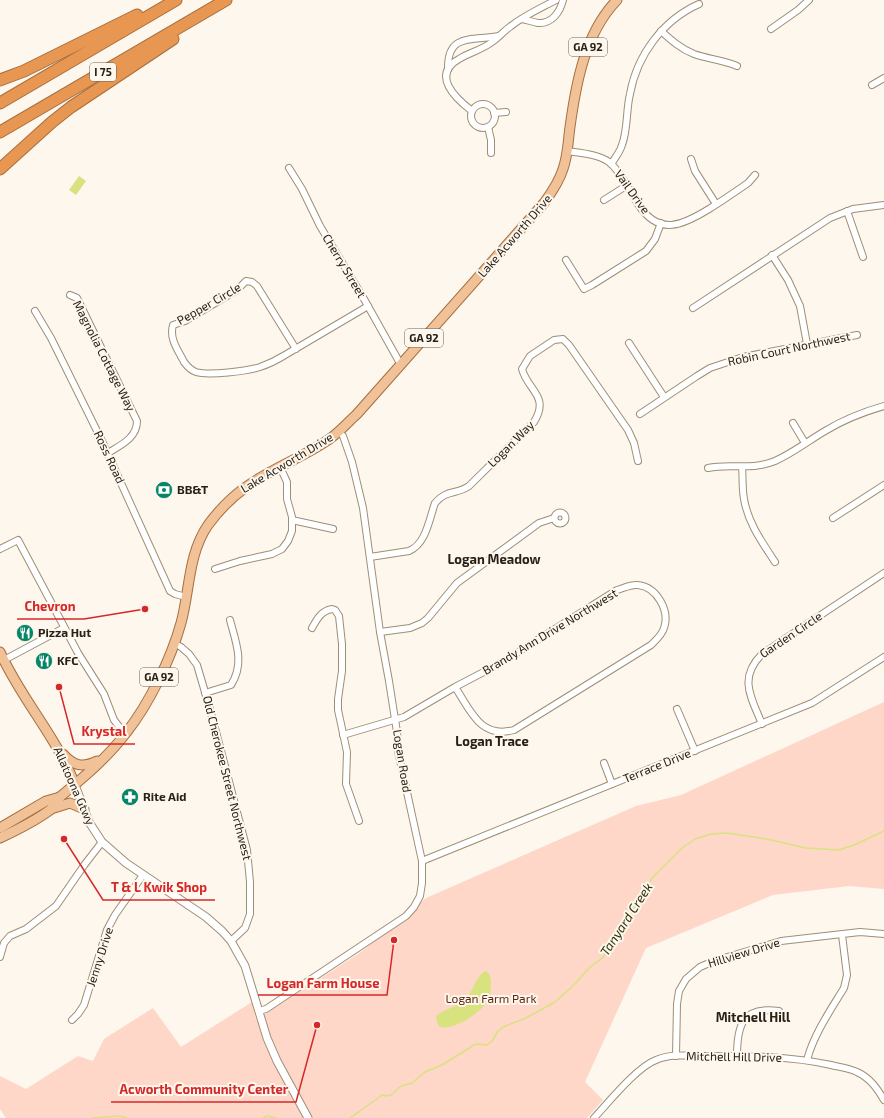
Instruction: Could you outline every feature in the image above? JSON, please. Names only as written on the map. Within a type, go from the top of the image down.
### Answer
[{"type":"highway","name":"I 75","points":[[0,132],[226,0]]},
{"type":"highway","name":"I 75","points":[[0,104],[171,3]]},
{"type":"highway","points":[[0,80],[24,71],[141,13],[171,3]]},
{"type":"highway","points":[[0,169],[52,122],[76,104],[157,50],[206,12]]},
{"type":"main road","name":"Lake Acworth Drive","points":[[0,838],[51,809],[60,797],[75,785],[103,757],[135,722],[153,689],[182,622],[190,572],[198,542],[220,510],[235,495],[247,486],[318,447],[339,431],[357,414],[544,203],[560,178],[566,161],[574,101],[585,55],[600,21],[617,0]]},
{"type":"main road","name":"Allatoona Gtwy","points":[[2,657],[13,678],[59,750],[75,785]]},
{"type":"main road","points":[[59,750],[67,759],[80,766],[91,764],[103,757]]},
{"type":"main road","name":"Lake Acworth Drive","points":[[0,828],[46,801],[60,797]]},
{"type":"main road","points":[[51,809],[70,803],[84,809]]},
{"type":"street","points":[[472,111],[456,98],[447,85],[446,78],[451,64],[483,48],[522,18],[556,0]]},
{"type":"street","points":[[522,18],[539,23],[547,21],[556,16],[562,0]]},
{"type":"street","points":[[771,29],[810,0]]},
{"type":"street","points":[[611,164],[622,146],[630,93],[637,70],[650,45],[661,31],[678,15],[698,4]]},
{"type":"street","points":[[661,31],[679,46],[695,54],[726,61],[737,66]]},
{"type":"street","points":[[448,70],[448,58],[458,43],[465,39],[489,38],[501,35]]},
{"type":"street","points":[[872,85],[884,78]]},
{"type":"street","points":[[485,104],[491,108],[494,113],[493,122],[488,127],[481,128],[473,122],[471,114],[477,106],[485,104]]},
{"type":"street","points":[[494,113],[506,112]]},
{"type":"street","points":[[488,127],[491,140],[491,153]]},
{"type":"street","name":"Vail Drive","points":[[567,151],[605,159],[611,164],[644,212],[656,222],[660,223],[676,225],[683,223],[748,183],[755,175]]},
{"type":"street","points":[[691,159],[695,171],[716,204]]},
{"type":"street","name":"Cherry Street","points":[[289,168],[302,189],[320,226],[401,365]]},
{"type":"street","points":[[604,200],[626,186]]},
{"type":"street","points":[[693,308],[830,218],[861,207],[884,204]]},
{"type":"street","points":[[847,211],[863,257]]},
{"type":"street","points":[[566,260],[584,289],[592,286],[646,251],[655,239],[660,223]]},
{"type":"street","points":[[772,255],[788,280],[800,306],[807,344]]},
{"type":"street","name":"Pepper Circle","points":[[296,349],[256,286],[252,282],[246,281],[237,290],[185,321],[173,325],[171,332],[171,337],[187,366],[194,371],[200,373],[234,372],[254,369],[270,363],[296,349],[368,306]]},
{"type":"street","name":"Magnolia Cottage Way","points":[[70,295],[78,298],[137,421],[137,428],[132,437],[108,453]]},
{"type":"street","name":"Ross Road","points":[[35,311],[51,338],[108,453],[170,591],[186,597]]},
{"type":"street","name":"Robin Court Northwest","points":[[640,414],[697,376],[726,362],[743,357],[857,335]]},
{"type":"street","name":"Logan Way","points":[[370,556],[414,549],[423,539],[435,503],[446,494],[460,491],[469,486],[534,422],[540,408],[540,401],[538,394],[524,377],[522,369],[530,356],[554,340],[563,340],[569,345],[628,430],[634,443],[638,461]]},
{"type":"street","points":[[629,344],[664,397]]},
{"type":"street","points":[[708,468],[720,465],[742,467],[765,465],[775,461],[841,422],[884,406]]},
{"type":"street","points":[[793,423],[805,443]]},
{"type":"street","name":"Logan Road","points":[[259,1011],[266,1009],[406,916],[414,908],[420,896],[423,869],[422,861],[401,767],[360,491],[343,436],[339,431]]},
{"type":"street","points":[[215,569],[240,561],[272,554],[282,549],[288,541],[291,536],[292,520],[287,499],[287,482],[280,467]]},
{"type":"street","points":[[742,467],[744,498],[748,515],[756,534],[775,562]]},
{"type":"street","points":[[833,518],[884,485]]},
{"type":"street","points":[[380,632],[410,628],[422,623],[428,618],[453,586],[539,522],[554,518]]},
{"type":"street","points":[[292,520],[333,529]]},
{"type":"street","points":[[0,549],[18,540],[64,628],[104,694],[114,720],[125,734]]},
{"type":"street","name":"Garden Circle","points":[[762,724],[748,685],[750,671],[757,659],[762,654],[884,574]]},
{"type":"street","name":"Brandy Ann Drive Northwest","points":[[343,735],[395,721],[408,715],[455,687],[499,664],[617,590],[632,585],[640,585],[655,594],[665,609],[664,629],[658,639],[651,645],[514,730],[507,732],[496,732],[482,726],[455,687]]},
{"type":"street","points":[[312,628],[318,616],[324,612],[332,609],[337,612],[343,660],[338,710],[347,752],[346,784],[359,821]]},
{"type":"street","points":[[205,693],[232,685],[236,678],[240,665],[230,620]]},
{"type":"street","points":[[2,657],[64,628]]},
{"type":"street","name":"Old Cherokee Street Northwest","points":[[174,643],[181,647],[193,659],[196,665],[205,693],[248,861],[250,900],[249,920],[245,928],[231,941]]},
{"type":"street","name":"Terrace Drive","points":[[422,861],[812,703],[884,656]]},
{"type":"street","points":[[676,709],[695,751]]},
{"type":"street","points":[[604,762],[612,784]]},
{"type":"street","name":"Allatoona Gtwy","points":[[75,785],[90,822],[102,842],[120,859],[206,917],[231,941],[246,966],[276,1061],[308,1118]]},
{"type":"street","points":[[0,956],[4,944],[10,936],[26,929],[56,906],[102,842]]},
{"type":"street","name":"Jenny Drive","points":[[72,1020],[84,1005],[107,930],[143,874]]},
{"type":"street","name":"Hillview Drive","points":[[676,1056],[677,1004],[679,991],[686,979],[700,967],[770,943],[860,932],[884,934]]},
{"type":"street","points":[[807,1060],[810,1048],[816,1035],[844,988],[846,981],[847,975],[842,935]]},
{"type":"street","points":[[737,1056],[739,1031],[743,1021],[751,1014],[765,1009],[779,1011]]},
{"type":"street","name":"Mitchell Hill Drive","points":[[594,1118],[644,1067],[655,1060],[676,1056],[737,1056],[807,1060],[859,1073],[873,1084],[884,1100]]},
{"type":"green space","name":"Logan Farm Park","points":[[884,702],[884,889],[849,886],[773,895],[646,948],[585,1082],[603,1100],[587,1118],[6,1118],[0,1109],[0,1076],[26,1089],[78,1056],[93,1061],[104,1039],[153,1008],[181,1047],[252,1002],[256,1020],[361,952],[426,898],[636,806],[681,795]]},
{"type":"shaded area","points":[[79,176],[86,181],[76,195],[69,190]]},
{"type":"shaded area","points":[[486,971],[490,977],[491,990],[483,1007],[473,1016],[459,1024],[441,1027],[437,1023],[436,1016],[464,1000],[483,972]]},
{"type":"waterway","name":"Tanyard Creek","points":[[350,1118],[382,1095],[391,1095],[401,1086],[412,1083],[425,1072],[442,1065],[474,1045],[487,1045],[503,1027],[526,1018],[555,1002],[612,947],[653,877],[682,848],[695,839],[711,834],[727,833],[767,839],[806,848],[839,850],[854,845],[884,831]]},
{"type":"waterway","name":"Tanyard Creek","points":[[92,1118],[119,1116],[127,1118]]},
{"type":"waterway","name":"Tanyard Creek","points":[[263,1118],[267,1116],[276,1118]]},
{"type":"place","name":"BB&T","points":[[164,490]]},
{"type":"place","name":"Chevron","points":[[145,609]]},
{"type":"place","name":"Pizza Hut","points":[[25,633]]},
{"type":"place","name":"KFC","points":[[44,661]]},
{"type":"place","name":"Krystal","points":[[59,687]]},
{"type":"place","name":"Rite Aid","points":[[130,797]]},
{"type":"place","name":"T & L Kwik Shop","points":[[64,839]]},
{"type":"place","name":"Logan Farm House","points":[[394,940]]},
{"type":"place","name":"Acworth Community Center","points":[[317,1025]]},
{"type":"district","name":"Logan Meadow","points":[[494,559]]},
{"type":"district","name":"Logan Trace","points":[[492,741]]},
{"type":"district","name":"Mitchell Hill","points":[[753,1017]]}]
